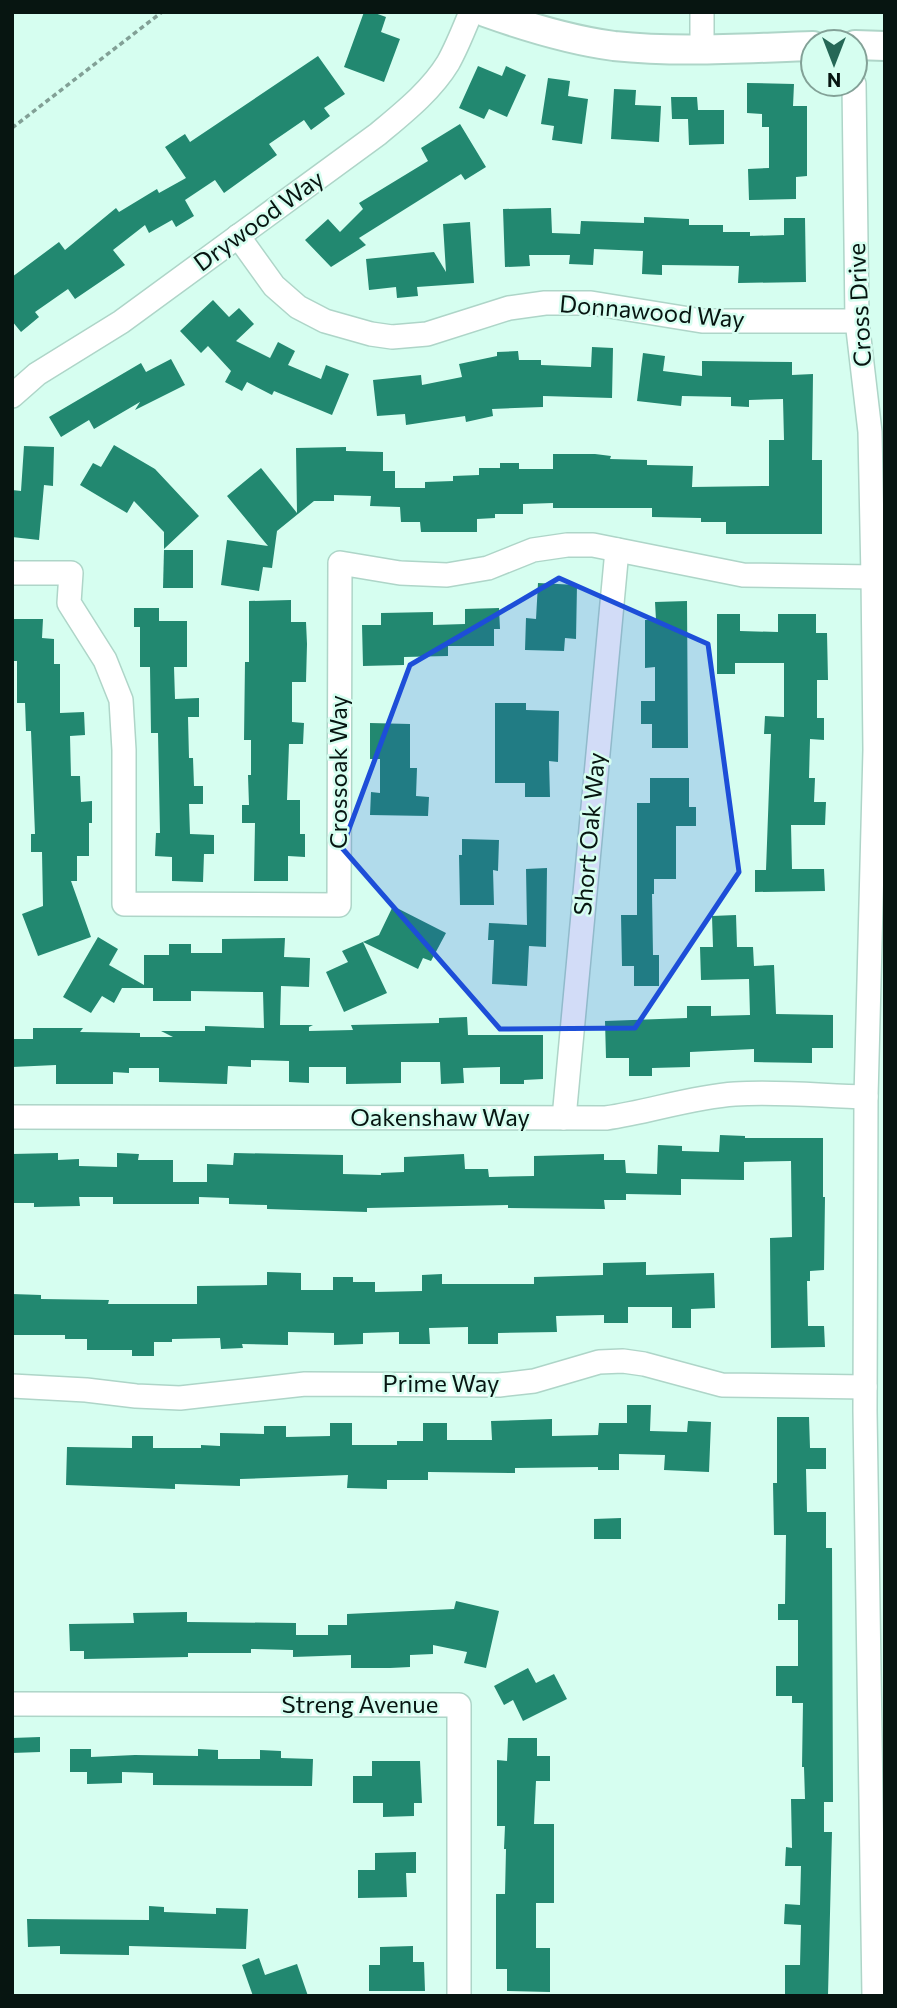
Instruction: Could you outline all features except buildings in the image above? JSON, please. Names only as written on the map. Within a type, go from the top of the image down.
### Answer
[{"type":"street","name":"Drywood Way","points":[[12,396],[37,374],[121,322],[406,111],[447,64],[471,12]]},
{"type":"street","points":[[485,12],[537,30],[587,41],[651,49],[799,47]]},
{"type":"street","points":[[702,12],[702,50]]},
{"type":"street","name":"Cross Drive","points":[[854,98],[857,321],[870,432],[880,750],[866,1097],[865,1387],[874,1996]]},
{"type":"street","name":"Donnawood Way","points":[[238,236],[274,286],[298,307],[325,321],[392,337],[427,334],[482,316],[545,303],[591,303],[702,321],[857,321]]},
{"type":"street","name":"Crossoak Way","points":[[12,573],[71,573],[69,603],[93,638],[114,679],[124,720],[124,904],[339,905],[340,563],[400,573],[447,575],[488,568],[533,550],[567,545],[593,545],[743,575],[873,578]]},
{"type":"street","name":"Short Oak Way","points":[[564,1118],[617,550]]},
{"type":"street","name":"Oakenshaw Way","points":[[12,1117],[564,1118],[640,1113],[686,1101],[736,1094],[866,1097]]},
{"type":"street","name":"Prime Way","points":[[12,1386],[180,1398],[305,1384],[499,1385],[534,1381],[599,1362],[623,1361],[654,1366],[722,1385],[865,1387]]},
{"type":"street","name":"Streng Avenue","points":[[12,1704],[458,1705],[459,1996]]},
{"type":"path","points":[[12,128],[162,12]]},
{"type":"highlighted area","points":[[559,578],[708,644],[739,872],[635,1028],[500,1029],[342,848],[410,665]]}]
